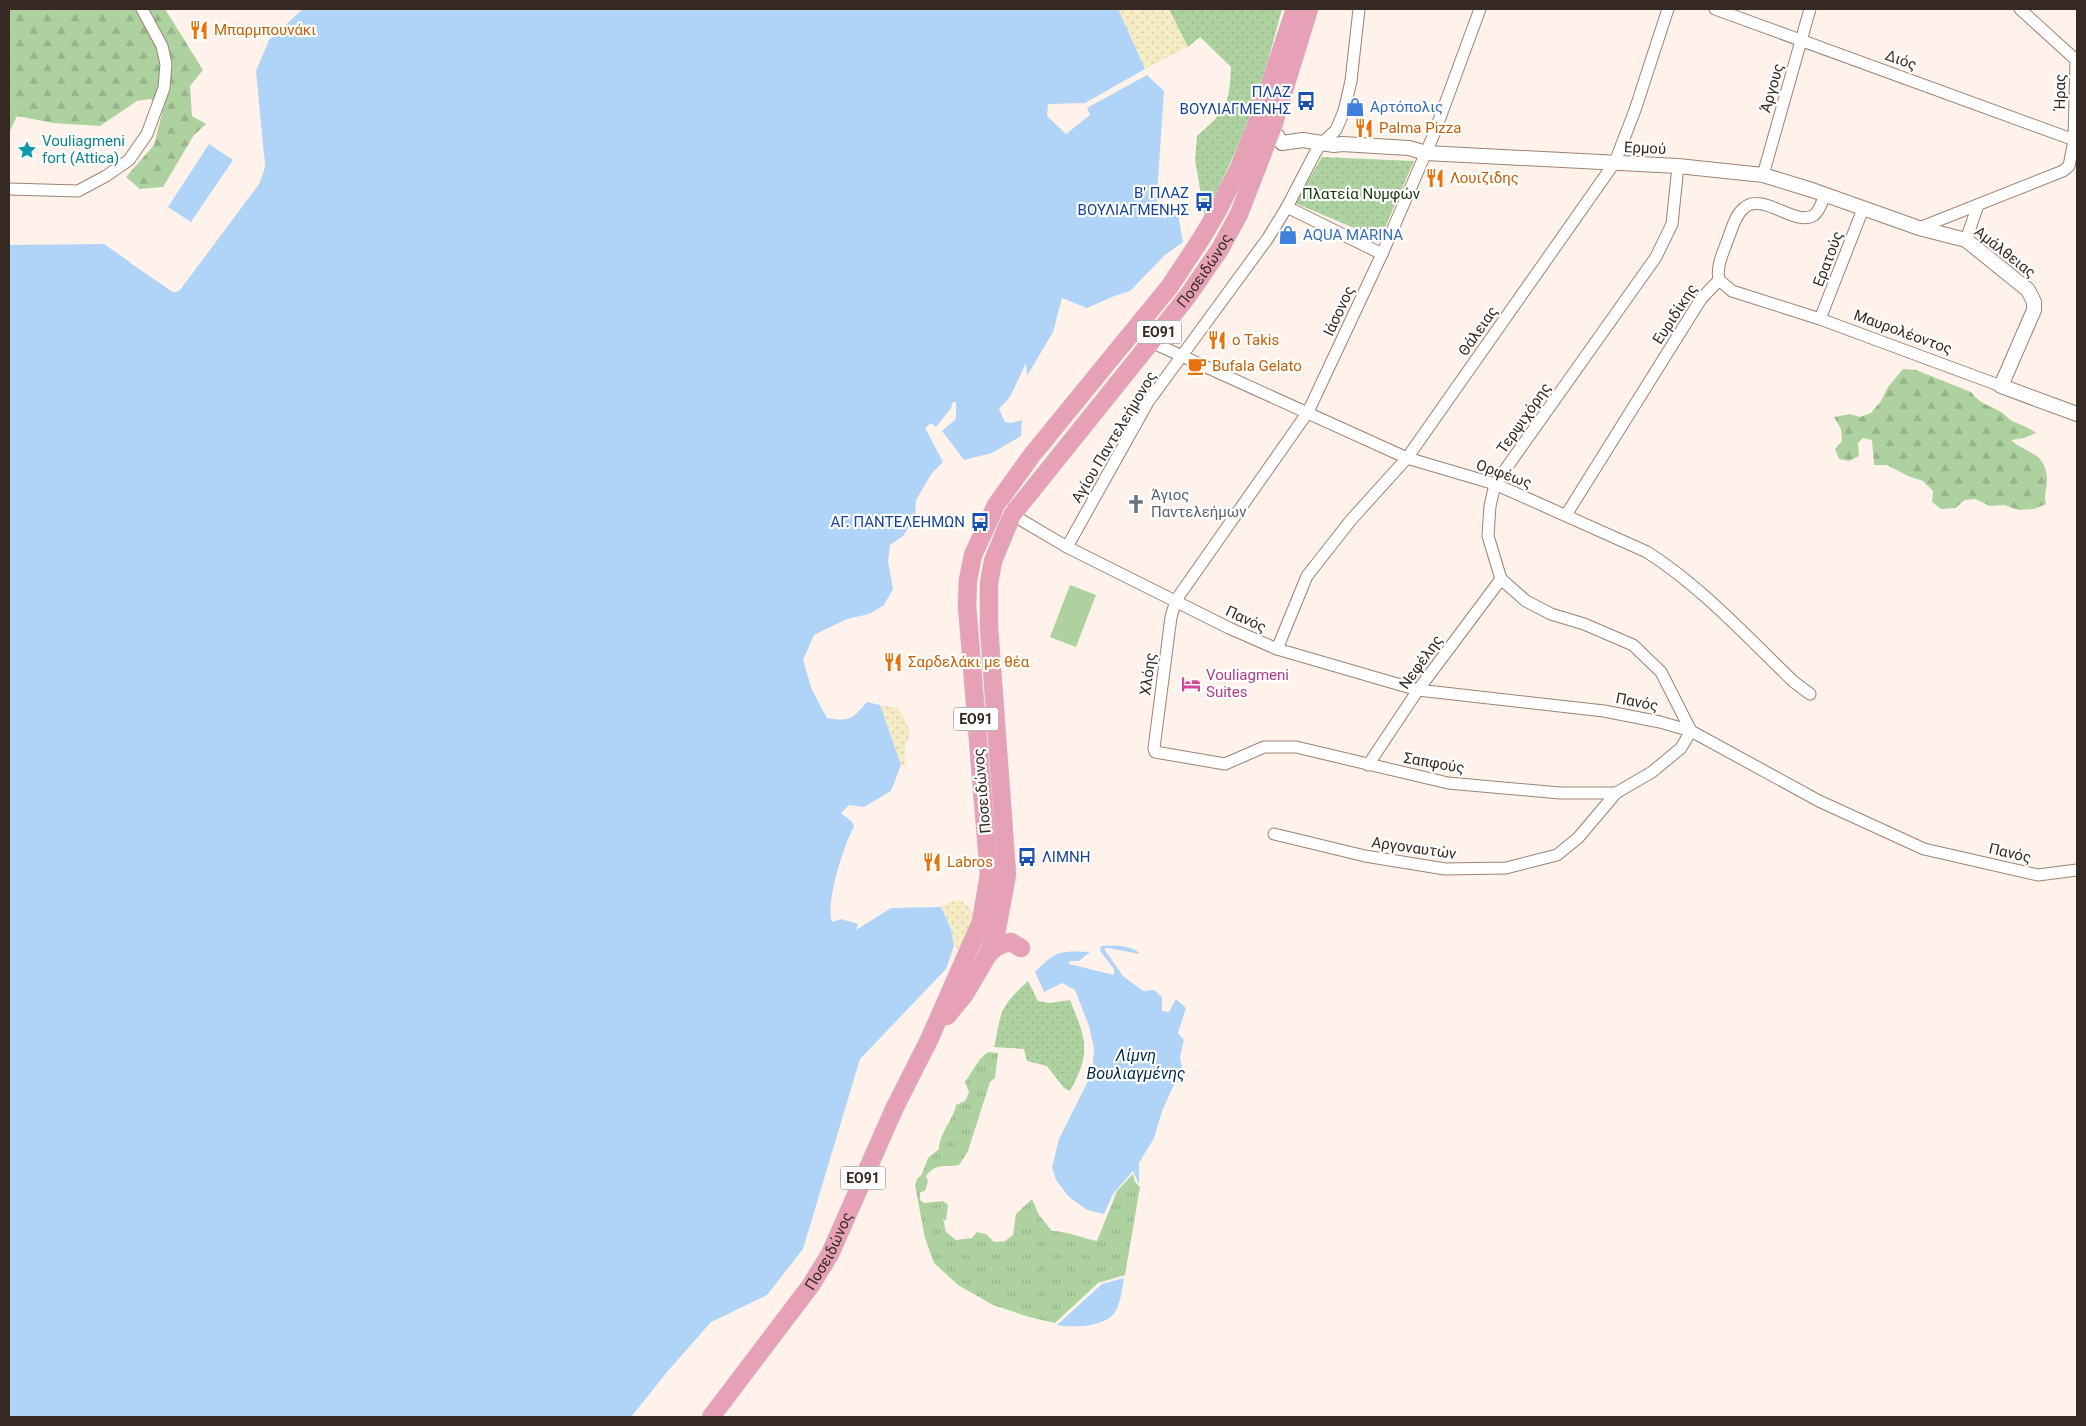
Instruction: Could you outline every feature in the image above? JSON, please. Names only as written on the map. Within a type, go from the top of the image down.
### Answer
[{"type":"main road","name":"Ποσειδώνος","points":[[711,1417],[812,1285],[827,1260],[895,1107],[978,930],[993,906],[1007,874],[988,605],[993,561],[1012,516],[1204,273],[1239,214],[1265,126],[1295,9]]},
{"type":"main road","name":"Ποσειδώνος","points":[[928,1040],[964,994],[986,958],[997,929],[988,888],[989,863],[967,605],[968,580],[973,554],[996,505],[1032,455],[1134,332],[1187,261],[1217,212],[1239,168],[1265,126],[1309,9]]},
{"type":"main road","points":[[986,958],[997,945],[1011,942],[1021,948]]},
{"type":"street","points":[[9,189],[78,191],[106,176],[128,160],[147,134],[164,88],[166,64],[162,46],[142,9]]},
{"type":"street","name":"Αγίου Παντελεήμονος","points":[[1066,547],[1148,402],[1245,270],[1328,145],[1344,111],[1351,81],[1359,9]]},
{"type":"street","name":"Ιάσονος","points":[[1176,600],[1308,412],[1382,254],[1480,9]]},
{"type":"street","name":"Θάλειας","points":[[1277,649],[1307,576],[1351,520],[1407,458],[1615,162],[1635,110],[1668,9]]},
{"type":"street","name":"Διός","points":[[1715,9],[1802,39],[2075,140]]},
{"type":"street","name":"Άργους","points":[[1763,175],[1810,9]]},
{"type":"street","name":"Ήρας","points":[[1919,228],[2063,171],[2069,166],[2075,140],[2076,60],[2020,9]]},
{"type":"street","name":"Ερμού","points":[[1265,126],[1296,142],[1302,140],[1328,145],[1342,144],[1409,148],[1422,152],[1678,166],[1763,175],[1863,209]]},
{"type":"street","name":"Τερψιχόρης","points":[[1501,579],[1488,536],[1490,506],[1495,484],[1656,257],[1672,224],[1678,166]]},
{"type":"street","name":"Ευριδίκης","points":[[1566,515],[1702,298],[1719,280],[1717,273],[1719,263],[1737,217],[1743,209],[1750,204],[1759,204],[1802,218],[1810,217],[1816,214],[1825,195]]},
{"type":"street","points":[[1966,240],[1978,205]]},
{"type":"street","points":[[1287,207],[1382,254]]},
{"type":"street","name":"Αμάλθειας","points":[[1863,209],[1919,228],[1966,240],[2028,290],[2034,302],[2034,310],[2000,386]]},
{"type":"street","name":"Ερατούς","points":[[1820,319],[1863,209]]},
{"type":"street","name":"Μαυρολέοντος","points":[[1719,280],[1732,291],[1820,319],[2077,414]]},
{"type":"street","name":"Ορφέως","points":[[1151,342],[1407,458],[1495,484],[1646,552],[1670,567],[1694,586],[1794,682],[1810,694]]},
{"type":"street","points":[[996,505],[1066,547],[1176,600]]},
{"type":"street","points":[[1501,579],[1526,602],[1551,614],[1584,624],[1633,645],[1661,672],[1691,731],[1682,748],[1652,772],[1616,793]]},
{"type":"street","name":"Νεφέλης","points":[[1368,765],[1418,690],[1501,579]]},
{"type":"street","name":"Πανός","points":[[1176,600],[1229,628],[1277,649],[1418,690],[1604,711],[1660,722],[1691,731],[1818,801],[1924,848],[2038,875],[2077,870]]},
{"type":"street","name":"Χλόης","points":[[1155,752],[1171,617],[1176,600]]},
{"type":"street","name":"Σαπφούς","points":[[1155,752],[1225,764],[1264,747],[1296,747],[1448,783],[1560,793],[1616,793]]},
{"type":"street","name":"Αργοναυτών","points":[[1274,834],[1365,856],[1445,869],[1506,868],[1557,855],[1578,838],[1616,793]]},
{"type":"green space","points":[[9,9],[165,9],[203,70],[190,86],[192,116],[206,124],[194,135],[163,187],[140,189],[126,177],[154,145],[162,113],[151,99],[137,101],[100,126],[53,123],[17,116],[9,133]]},
{"type":"green space","points":[[1169,9],[1282,9],[1254,111],[1205,218],[1195,160],[1197,136],[1215,120],[1224,106],[1229,91],[1231,67],[1200,37],[1188,47]]},
{"type":"green space","name":"Πλατεία Νυμφών","points":[[1322,157],[1414,161],[1380,239],[1295,203]]},
{"type":"green space","points":[[1903,369],[1916,370],[1971,392],[1981,402],[2036,433],[2024,438],[2011,440],[2034,454],[2042,462],[2047,477],[2046,504],[2034,509],[2019,510],[2004,505],[1990,506],[1975,499],[1965,500],[1955,508],[1941,509],[1932,502],[1933,491],[1923,481],[1908,476],[1887,465],[1874,465],[1872,440],[1863,438],[1858,443],[1859,456],[1849,461],[1839,459],[1835,449],[1842,441],[1841,429],[1834,417],[1850,414],[1860,417],[1871,413],[1881,401],[1888,387]]},
{"type":"green space","points":[[1070,585],[1096,595],[1076,647],[1050,637]]},
{"type":"green space","points":[[1028,981],[1038,1001],[1050,1003],[1070,1000],[1080,1025],[1083,1036],[1084,1055],[1082,1066],[1070,1091],[1064,1088],[1047,1066],[1027,1061],[1024,1049],[994,1047],[1004,1008],[1015,993]]},
{"type":"green space","points":[[988,1052],[998,1053],[995,1078],[990,1082],[968,1151],[959,1165],[941,1166],[930,1172],[926,1176],[928,1181],[925,1191],[920,1192],[920,1200],[924,1203],[943,1201],[948,1205],[946,1221],[943,1219],[946,1232],[956,1240],[972,1238],[977,1232],[986,1234],[994,1242],[1005,1241],[1013,1235],[1016,1214],[1032,1199],[1039,1215],[1052,1231],[1097,1241],[1117,1191],[1133,1174],[1135,1182],[1140,1187],[1125,1275],[1098,1283],[1055,1323],[993,1305],[958,1285],[934,1263],[925,1238],[915,1185],[917,1179],[922,1174],[928,1158],[939,1149],[942,1137],[956,1105],[965,1101],[969,1092],[965,1082],[980,1059]]},
{"type":"sand","points":[[1118,9],[1169,9],[1188,47],[1145,69]]},
{"type":"sand","points":[[880,705],[898,708],[905,719],[910,733],[905,747],[906,767],[901,765]]},
{"type":"sand","points":[[960,900],[967,905],[974,915],[962,951],[954,946],[951,929],[941,907]]},
{"type":"water","points":[[303,9],[1118,9],[1145,69],[1085,103],[1048,104],[1047,116],[1066,134],[1090,115],[1087,108],[1147,75],[1164,91],[1156,210],[1165,219],[1170,213],[1178,214],[1183,242],[1165,255],[1130,291],[1087,308],[1062,298],[1053,332],[1027,376],[1026,363],[1010,397],[999,409],[1005,422],[1011,423],[1022,420],[1021,436],[992,453],[964,460],[942,431],[956,419],[956,402],[953,402],[951,408],[936,427],[931,423],[925,428],[943,462],[932,473],[916,500],[915,517],[903,536],[890,545],[888,561],[893,589],[884,605],[869,614],[847,619],[814,635],[803,660],[812,690],[827,718],[841,720],[850,718],[867,702],[880,705],[901,765],[891,791],[864,807],[849,805],[841,813],[852,822],[854,827],[845,846],[833,889],[831,902],[832,922],[841,919],[858,924],[856,930],[891,908],[941,907],[951,929],[954,946],[946,969],[860,1059],[803,1249],[767,1295],[711,1322],[631,1417],[9,1417],[9,245],[104,244],[173,292],[179,291],[259,184],[265,167],[256,71],[269,40]]},
{"type":"water","points":[[209,144],[233,160],[191,222],[168,207]]},
{"type":"water","name":"Λίμνη Βουλιαγμένης","points":[[1101,946],[1122,946],[1136,951],[1140,954],[1108,948],[1104,949],[1123,976],[1143,991],[1154,990],[1162,997],[1162,1011],[1169,1012],[1176,999],[1186,1008],[1178,1033],[1184,1040],[1180,1057],[1182,1067],[1162,1111],[1154,1138],[1139,1163],[1139,1184],[1133,1171],[1113,1194],[1104,1214],[1087,1210],[1069,1197],[1056,1180],[1052,1167],[1059,1139],[1092,1073],[1094,1049],[1089,1026],[1075,990],[1062,983],[1044,992],[1035,972],[1049,959],[1060,953],[1090,952],[1079,961],[1069,961],[1069,964],[1114,975],[1114,969],[1100,951]]},
{"type":"water","points":[[1124,1278],[1119,1304],[1111,1317],[1088,1325],[1057,1325],[1102,1284]]},
{"type":"pier","points":[[264,153],[265,167],[259,184],[179,291],[173,292],[129,262],[131,260],[174,290],[178,289],[257,183],[262,166],[261,154]]},
{"type":"place","name":"Μπαρμπουνάκι","points":[[199,30]]},
{"type":"place","name":"ΠΛΑΖ ΒΟΥΛΙΑΓΜΕΝΗΣ","points":[[1306,101]]},
{"type":"place","name":"Αρτόπολις","points":[[1355,107]]},
{"type":"place","name":"Palma Pizza","points":[[1364,128]]},
{"type":"place","name":"Vouliagmeni fort (Attica)","points":[[27,150]]},
{"type":"place","name":"Λουιζιδης","points":[[1435,178]]},
{"type":"place","name":"Β' ΠΛΑΖ ΒΟΥΛΙΑΓΜΕΝΗΣ","points":[[1204,202]]},
{"type":"place","name":"AQUA MARINA","points":[[1288,235]]},
{"type":"place","name":"o Takis","points":[[1217,340]]},
{"type":"place","name":"Bufala Gelato","points":[[1197,366]]},
{"type":"place","name":"Άγιος Παντελεήμων","points":[[1136,504]]},
{"type":"place","name":"ΑΓ. ΠΑΝΤΕΛΕΗΜΩΝ","points":[[980,522]]},
{"type":"place","name":"Σαρδελάκι με θέα","points":[[893,662]]},
{"type":"place","name":"Vouliagmeni Suites","points":[[1191,684]]},
{"type":"place","name":"ΛΙΜΝΗ","points":[[1027,857]]},
{"type":"place","name":"Labros","points":[[932,862]]}]
